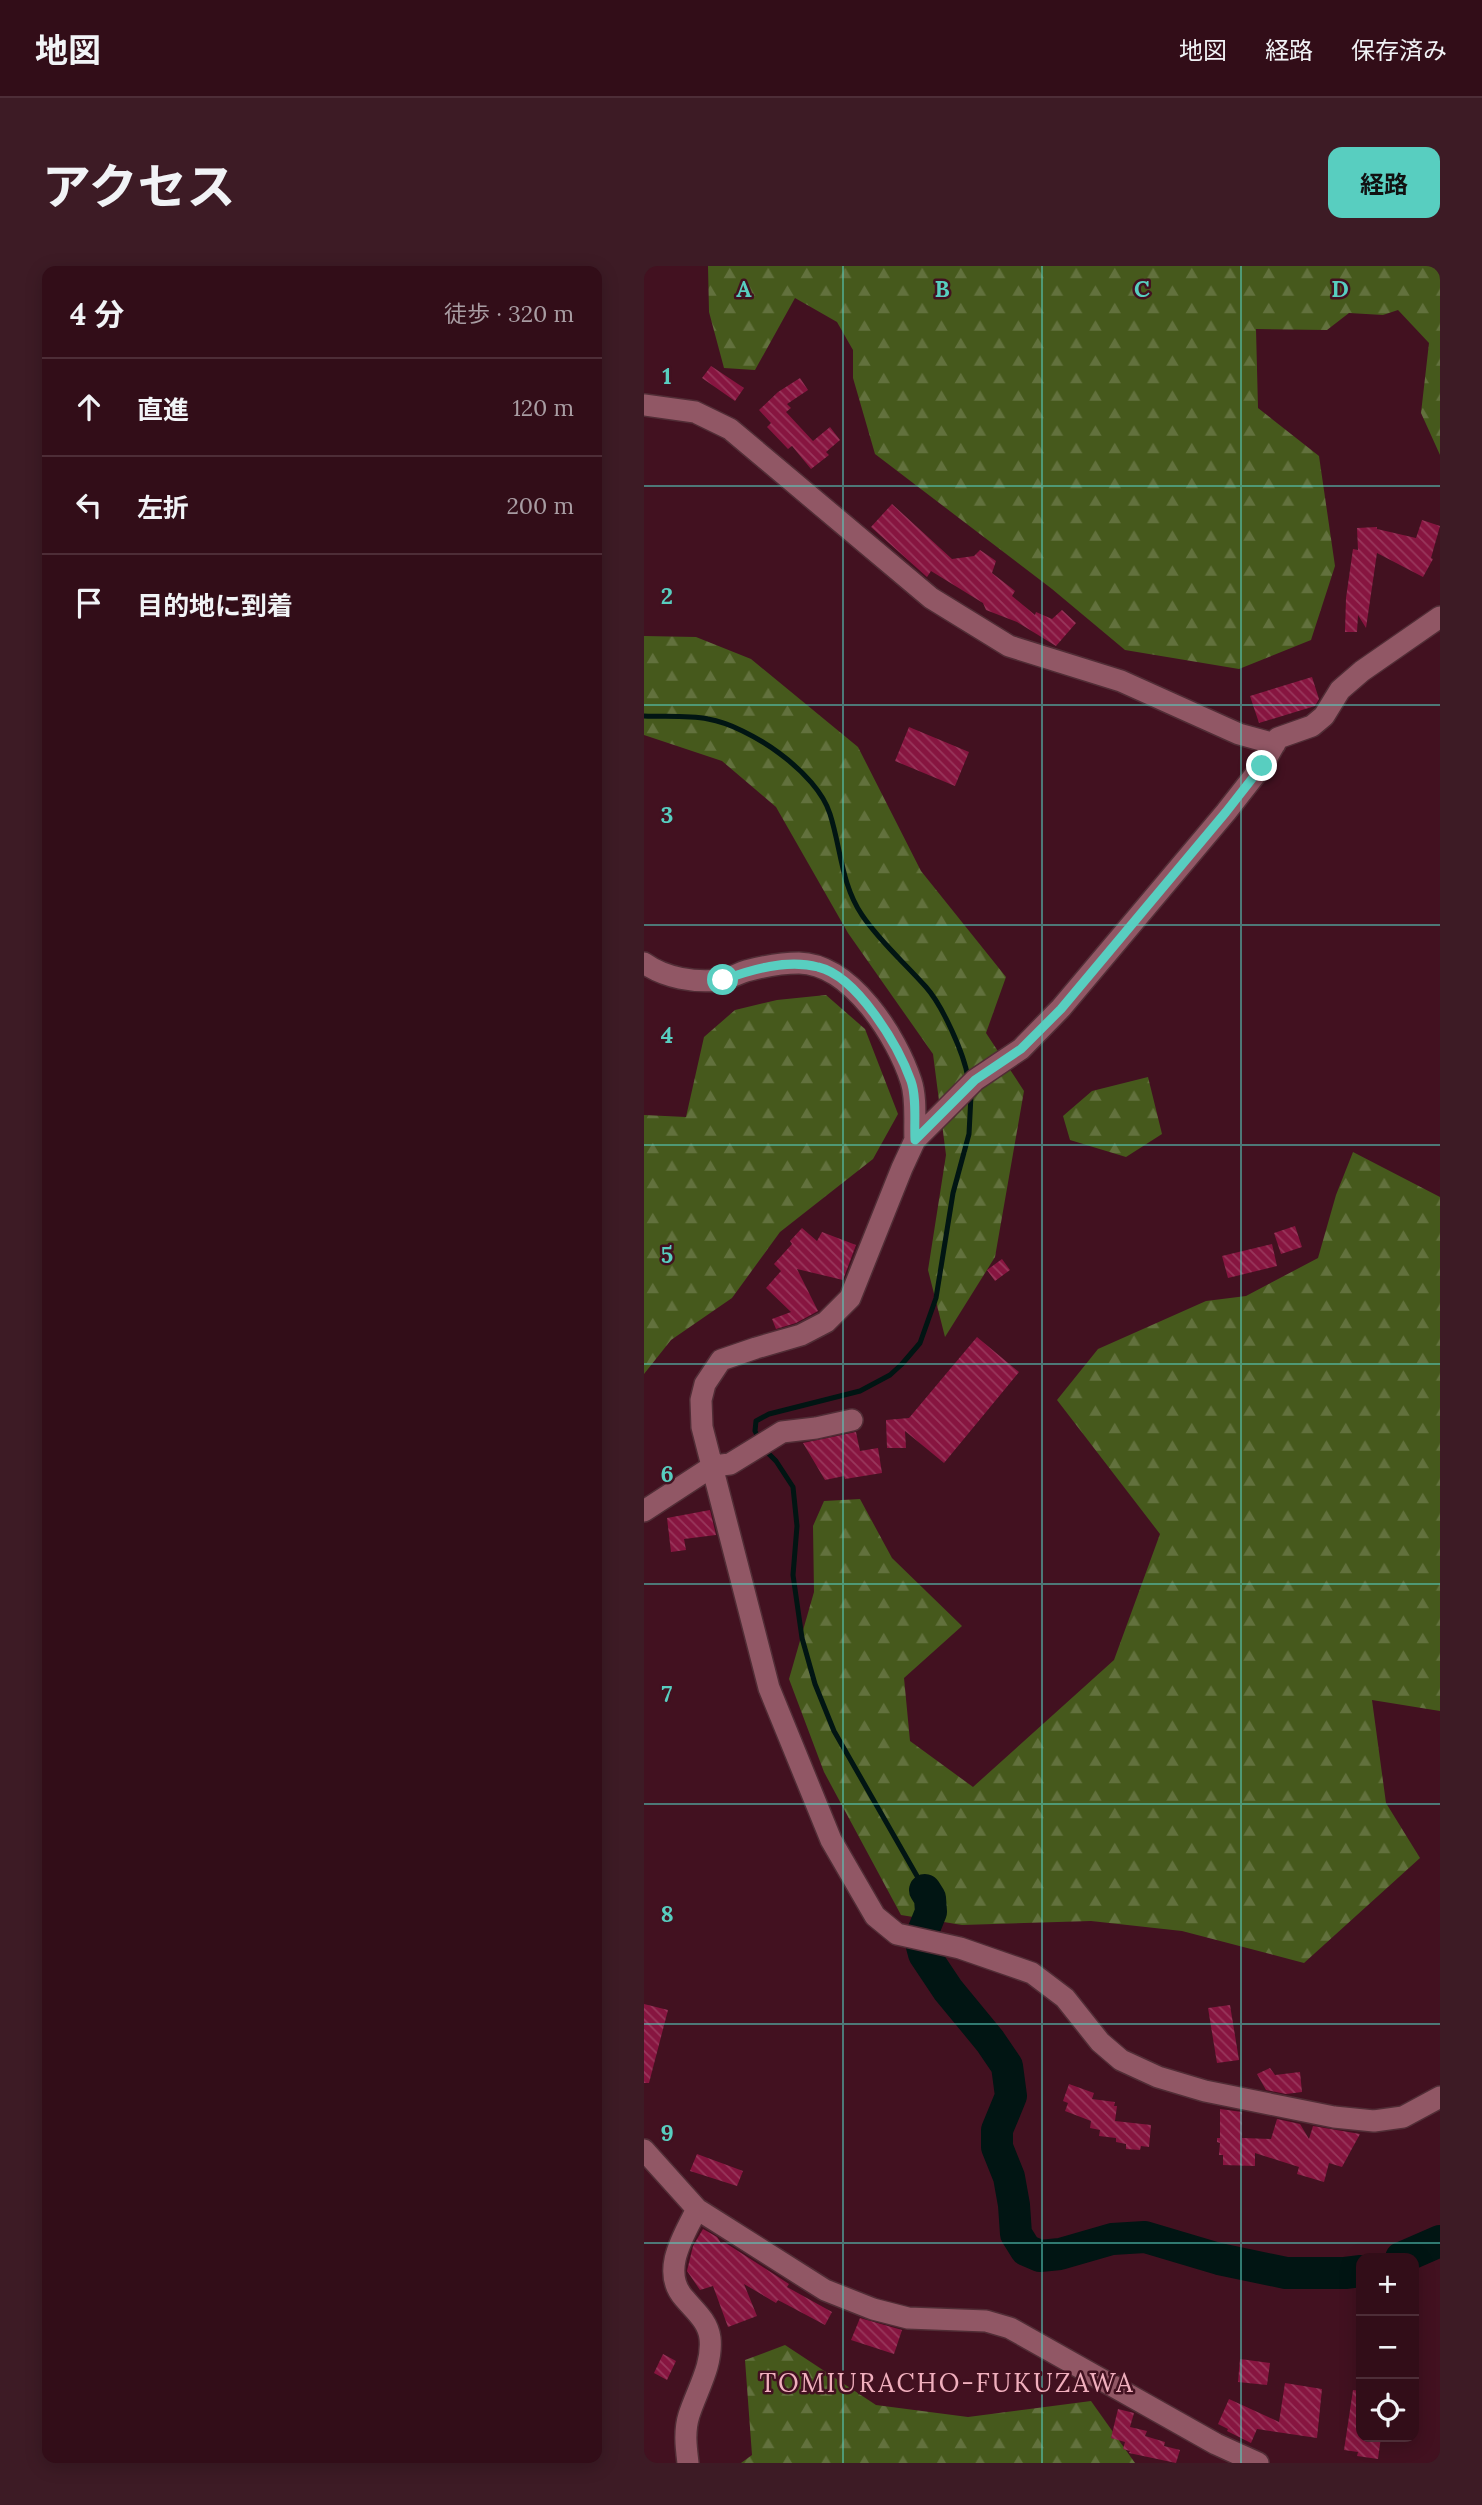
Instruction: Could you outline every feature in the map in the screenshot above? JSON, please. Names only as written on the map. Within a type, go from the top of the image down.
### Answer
[{"type":"street","points":[[644,405],[695,412],[730,429],[932,598],[1009,646],[1121,681],[1239,734],[1275,744]]},
{"type":"street","points":[[1440,617],[1362,671],[1340,690],[1324,716],[1312,726],[1278,738],[1262,766],[1226,812],[1061,1009],[1021,1049],[975,1080],[915,1140],[850,1298],[825,1322],[801,1335],[721,1360],[705,1384],[701,1400],[702,1427],[769,1688],[831,1840],[875,1916],[897,1934],[960,1948],[1032,1973],[1065,1998],[1100,2042],[1121,2060],[1158,2077],[1205,2091],[1334,2117],[1374,2121],[1403,2117],[1440,2096]]},
{"type":"street","points":[[644,963],[654,970],[688,980],[723,980],[747,971],[799,963],[821,967],[849,985],[888,1031],[912,1083],[915,1140]]},
{"type":"street","points":[[644,1511],[713,1466],[730,1464],[782,1432],[852,1420]]},
{"type":"street","points":[[644,2150],[697,2209],[825,2290],[873,2309],[908,2318],[986,2321],[1010,2328],[1216,2444],[1258,2463]]},
{"type":"street","points":[[688,2463],[685,2441],[689,2417],[704,2382],[710,2336],[703,2321],[682,2297],[675,2283],[674,2267],[679,2246],[697,2209]]},
{"type":"green space","points":[[708,266],[1440,266],[1440,455],[1421,413],[1429,343],[1398,310],[1383,315],[1349,313],[1327,330],[1256,329],[1258,408],[1319,456],[1335,566],[1311,640],[1239,669],[1125,650],[1052,589],[875,454],[853,378],[853,350],[837,322],[795,298],[755,370],[724,368],[709,312]]},
{"type":"green space","points":[[644,636],[696,637],[751,659],[858,747],[921,871],[1006,977],[986,1033],[1024,1091],[995,1257],[945,1337],[928,1270],[946,1155],[933,1054],[848,933],[776,807],[722,761],[644,735]]},
{"type":"green space","points":[[826,995],[865,1029],[898,1114],[873,1159],[780,1232],[732,1298],[671,1340],[644,1374],[644,1115],[686,1117],[704,1037],[735,1010],[777,1000]]},
{"type":"green space","points":[[1148,1077],[1162,1134],[1126,1157],[1070,1140],[1063,1116],[1092,1091]]},
{"type":"green space","points":[[1353,1152],[1440,1197],[1440,1711],[1372,1700],[1386,1803],[1420,1858],[1304,1963],[1182,1931],[1091,1921],[962,1925],[901,1915],[824,1772],[789,1679],[814,1592],[813,1526],[824,1501],[860,1499],[892,1558],[962,1626],[904,1678],[910,1741],[973,1787],[1114,1660],[1160,1534],[1057,1400],[1098,1349],[1206,1301],[1246,1296],[1318,1258],[1336,1195]]},
{"type":"green space","points":[[785,2345],[876,2405],[968,2417],[1091,2401],[1135,2463],[741,2463],[752,2455],[745,2360]]},
{"type":"building","points":[[711,366],[744,388],[735,401],[702,378]]},
{"type":"building","points":[[800,378],[808,390],[787,404],[791,408],[786,412],[813,441],[830,427],[840,440],[826,452],[829,455],[811,469],[792,446],[788,449],[767,427],[771,423],[759,410],[778,392]]},
{"type":"building","points":[[892,504],[952,559],[974,556],[980,550],[996,561],[992,573],[1015,591],[1012,596],[1035,615],[1036,612],[1052,619],[1062,610],[1076,623],[1056,646],[1017,622],[986,610],[983,603],[931,571],[927,577],[871,527]]},
{"type":"building","points":[[1422,520],[1440,526],[1431,558],[1433,559],[1423,577],[1377,553],[1366,628],[1358,615],[1357,632],[1345,632],[1346,598],[1353,549],[1358,550],[1357,528],[1377,527],[1416,538]]},
{"type":"building","points":[[1312,677],[1319,699],[1315,706],[1259,723],[1250,696]]},
{"type":"building","points":[[909,727],[969,752],[955,786],[895,761]]},
{"type":"building","points":[[1295,1226],[1302,1247],[1281,1254],[1274,1233]]},
{"type":"building","points":[[802,1228],[817,1241],[822,1232],[856,1245],[843,1280],[797,1269],[818,1311],[796,1323],[776,1329],[772,1319],[791,1312],[766,1288],[781,1271],[774,1264]]},
{"type":"building","points":[[1272,1244],[1277,1266],[1228,1278],[1222,1256]]},
{"type":"building","points":[[1002,1259],[1010,1270],[995,1281],[987,1270]]},
{"type":"building","points":[[977,1337],[1019,1372],[944,1463],[905,1431],[906,1448],[887,1448],[886,1420],[909,1418]]},
{"type":"building","points":[[856,1432],[860,1451],[878,1448],[882,1473],[825,1480],[803,1443]]},
{"type":"building","points":[[710,1510],[716,1535],[684,1539],[686,1550],[671,1552],[667,1518]]},
{"type":"building","points":[[644,2004],[668,2010],[649,2083],[644,2083]]},
{"type":"building","points":[[1230,2005],[1239,2060],[1217,2063],[1208,2008]]},
{"type":"building","points":[[1270,2068],[1275,2075],[1300,2072],[1302,2092],[1286,2094],[1266,2090],[1257,2074]]},
{"type":"building","points":[[1069,2084],[1094,2093],[1092,2099],[1115,2102],[1115,2121],[1151,2125],[1149,2147],[1141,2146],[1140,2150],[1126,2149],[1126,2144],[1116,2142],[1116,2138],[1099,2136],[1100,2130],[1090,2128],[1091,2121],[1065,2111],[1068,2103],[1063,2101]]},
{"type":"building","points":[[1220,2109],[1242,2112],[1242,2138],[1271,2139],[1277,2119],[1300,2124],[1309,2139],[1313,2126],[1360,2134],[1342,2167],[1329,2163],[1324,2182],[1297,2174],[1299,2167],[1255,2153],[1255,2166],[1223,2165],[1223,2155],[1219,2155],[1220,2143],[1217,2142],[1217,2138],[1220,2138]]},
{"type":"building","points":[[697,2154],[743,2171],[737,2186],[690,2171]]},
{"type":"building","points":[[703,2229],[789,2284],[787,2287],[832,2312],[825,2325],[778,2300],[776,2303],[744,2284],[757,2316],[728,2327],[713,2286],[700,2290],[687,2271],[693,2246]]},
{"type":"building","points":[[860,2318],[902,2330],[894,2354],[851,2340]]},
{"type":"building","points":[[663,2354],[676,2361],[667,2380],[654,2373]]},
{"type":"building","points":[[1240,2359],[1270,2363],[1267,2385],[1238,2382]]},
{"type":"building","points":[[1285,2383],[1322,2389],[1317,2438],[1257,2429],[1251,2443],[1218,2424],[1229,2399],[1279,2422]]},
{"type":"building","points":[[1353,2390],[1356,2390],[1356,2442],[1380,2442],[1378,2459],[1357,2456],[1358,2452],[1344,2450]]},
{"type":"building","points":[[1118,2409],[1134,2413],[1130,2427],[1147,2431],[1145,2436],[1165,2442],[1164,2446],[1180,2450],[1176,2463],[1129,2453],[1130,2451],[1123,2449],[1125,2442],[1111,2438]]},
{"type":"waterway","points":[[644,716],[693,717],[724,723],[780,753],[811,782],[823,798],[830,814],[855,903],[876,934],[932,995],[957,1043],[968,1078]]},
{"type":"waterway","points":[[760,1441],[755,1431],[756,1421],[769,1414],[860,1391],[890,1375],[920,1343],[936,1298],[953,1193],[969,1134],[971,1095]]},
{"type":"waterway","points":[[765,1450],[776,1461],[793,1487],[797,1526],[793,1575],[802,1638],[815,1684],[834,1731],[925,1890]]},
{"type":"waterway","points":[[925,1890],[930,1898],[931,1912],[920,1939],[924,1954],[948,1990],[1007,2066],[1011,2096],[997,2130],[997,2147],[1009,2177],[1016,2234],[1026,2250],[1040,2256],[1060,2254],[1112,2239],[1145,2237],[1219,2259],[1286,2273],[1356,2272]]},
{"type":"waterway","points":[[1412,2253],[1440,2241]]},
{"type":"district","name":"TOMIURACHO-FUKUZAWA","points":[[947,2382]]},
{"type":"route","points":[[723,980],[747,971],[799,963],[821,967],[849,985],[888,1031],[912,1083],[915,1140],[975,1080],[1021,1049],[1061,1009],[1262,766]]}]
